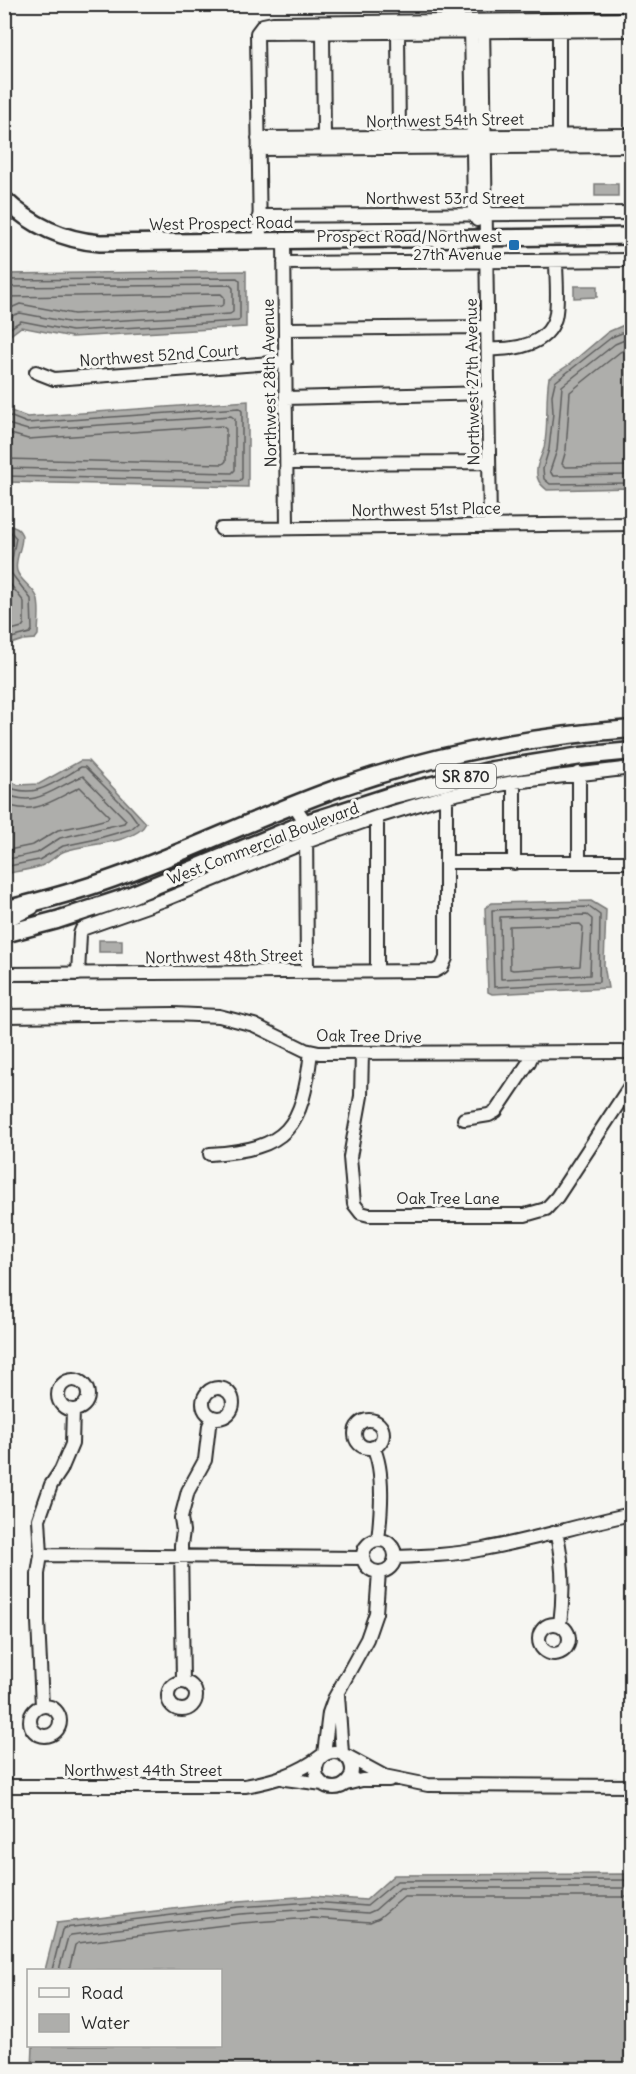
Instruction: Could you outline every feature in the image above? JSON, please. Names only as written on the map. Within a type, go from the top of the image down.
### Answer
[{"type":"highway","name":"West Commercial Boulevard","points":[[4,910],[114,878],[367,778],[467,752],[549,737],[632,729]]},
{"type":"highway","name":"West Commercial Boulevard","points":[[4,934],[57,920],[124,898],[306,824],[393,795],[472,774],[581,756],[632,752]]},
{"type":"main road","name":"West Prospect Road","points":[[4,199],[40,226],[84,241],[122,243],[632,236]]},
{"type":"street","points":[[257,33],[398,32],[632,19]]},
{"type":"street","points":[[260,240],[257,33],[261,27],[270,23],[632,30]]},
{"type":"street","name":"Northwest 27th Avenue","points":[[477,26],[480,214],[486,237],[490,525]]},
{"type":"street","points":[[559,30],[559,135]]},
{"type":"street","points":[[323,32],[324,138]]},
{"type":"street","points":[[398,32],[399,137]]},
{"type":"street","name":"Northwest 54th Street","points":[[258,143],[478,141],[559,135],[632,135]]},
{"type":"street","name":"Northwest 54th Street","points":[[258,143],[324,138],[399,137],[632,146]]},
{"type":"street","name":"Northwest 53rd Street","points":[[259,216],[632,213]]},
{"type":"street","name":"Northwest 28th Avenue","points":[[284,240],[287,527]]},
{"type":"street","points":[[284,263],[632,260]]},
{"type":"street","points":[[488,350],[524,347],[548,334],[555,316],[556,261]]},
{"type":"street","points":[[285,329],[487,327]]},
{"type":"street","name":"Northwest 52nd Court","points":[[36,372],[54,379],[286,362]]},
{"type":"street","points":[[286,398],[489,393]]},
{"type":"street","points":[[287,463],[489,462]]},
{"type":"street","name":"Northwest 51st Place","points":[[220,529],[632,524]]},
{"type":"street","points":[[78,974],[82,929],[164,900],[306,842],[447,796],[514,782],[632,768]]},
{"type":"street","points":[[579,773],[579,862]]},
{"type":"street","points":[[514,782],[514,863]]},
{"type":"street","points":[[447,796],[446,862],[632,862]]},
{"type":"street","points":[[294,805],[306,824],[307,971]]},
{"type":"street","points":[[377,817],[377,971]]},
{"type":"street","name":"Northwest 48th Street","points":[[4,974],[435,971],[442,967],[446,958],[446,862]]},
{"type":"street","name":"West Commercial Boulevard","points":[[4,922],[52,897]]},
{"type":"street","name":"Oak Tree Drive","points":[[4,1016],[174,1014],[219,1016],[254,1025],[311,1052],[632,1052]]},
{"type":"street","points":[[210,1154],[230,1153],[260,1146],[275,1140],[291,1127],[304,1097],[311,1052]]},
{"type":"street","name":"Oak Tree Lane","points":[[362,1053],[361,1096],[351,1145],[350,1168],[354,1204],[358,1210],[369,1215],[525,1215],[542,1211],[557,1197],[632,1083]]},
{"type":"street","points":[[464,1119],[489,1115],[496,1111],[533,1053]]},
{"type":"street","points":[[42,1706],[38,1621],[38,1574],[41,1556],[39,1520],[51,1485],[61,1470],[72,1444],[73,1410]]},
{"type":"street","points":[[183,1682],[183,1531],[181,1518],[188,1491],[205,1460],[209,1426],[213,1417]]},
{"type":"street","points":[[373,1447],[378,1456],[379,1469],[378,1540]]},
{"type":"street","points":[[396,1557],[436,1556],[484,1549],[632,1514]]},
{"type":"street","points":[[556,1532],[562,1568],[563,1595],[560,1625]]},
{"type":"street","points":[[378,1540],[389,1543],[396,1557],[391,1567],[379,1572],[367,1567],[363,1558],[369,1544],[378,1540]]},
{"type":"street","points":[[41,1556],[363,1558]]},
{"type":"street","points":[[379,1572],[376,1613],[367,1639],[344,1679],[338,1695],[333,1724],[323,1755],[316,1766],[316,1772],[323,1784],[331,1788],[362,1780],[399,1780]]},
{"type":"street","points":[[333,1724],[345,1755],[352,1764],[353,1770],[346,1784]]},
{"type":"street","points":[[323,1755],[332,1751],[345,1755],[384,1776],[428,1785],[632,1786]]},
{"type":"street","name":"Northwest 44th Street","points":[[4,1786],[244,1786],[281,1778],[309,1765],[323,1755]]},
{"type":"street","name":"Northwest 44th Street","points":[[281,1778],[301,1779],[323,1784]]},
{"type":"water","points":[[595,184],[618,184],[618,196],[595,196]]},
{"type":"water","points":[[246,271],[246,327],[72,337],[21,327],[5,339],[5,274]]},
{"type":"water","points":[[574,286],[597,286],[597,297],[574,298]]},
{"type":"water","points":[[631,322],[631,488],[547,490],[539,482],[537,473],[545,439],[549,378],[570,364],[608,332]]},
{"type":"water","points":[[248,401],[248,487],[5,482],[5,403],[8,410],[27,417]]},
{"type":"water","points":[[5,525],[15,527],[20,531],[22,543],[16,564],[17,571],[35,593],[39,611],[38,635],[35,639],[5,646]]},
{"type":"water","points":[[80,761],[88,761],[146,823],[141,830],[122,839],[74,848],[59,854],[41,866],[5,874],[5,778],[18,785],[39,784]]},
{"type":"water","points":[[591,901],[606,910],[604,965],[608,988],[492,994],[488,992],[485,908],[492,903]]},
{"type":"water","points":[[99,940],[122,940],[122,952],[99,952]]},
{"type":"water","points":[[631,1874],[631,2069],[32,2069],[33,2047],[222,2047],[222,1969],[45,1969],[57,1923],[239,1901],[312,1896],[366,1900],[394,1875]]},
{"type":"place","name":"Prospect Road/Northwest 27th Avenue","points":[[514,245]]}]
